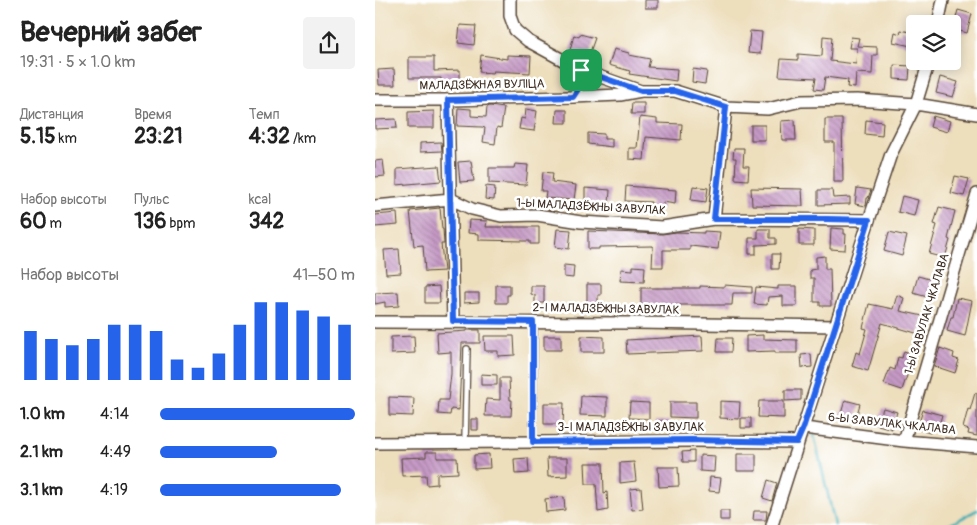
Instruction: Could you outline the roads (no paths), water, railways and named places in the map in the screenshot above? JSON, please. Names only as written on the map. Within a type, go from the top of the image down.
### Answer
[{"type":"street","points":[[510,0],[510,16],[515,30],[528,41],[581,70],[641,91]]},
{"type":"street","points":[[940,15],[943,0]]},
{"type":"street","points":[[772,525],[797,442],[891,154],[916,104],[926,70]]},
{"type":"street","name":"МАЛАДЗЁЖНАЯ ВУЛІЦА","points":[[375,100],[573,97],[620,95],[641,91],[675,91],[726,107],[768,109],[801,102],[857,100],[916,104],[977,114]]},
{"type":"street","points":[[448,100],[453,321]]},
{"type":"street","points":[[714,219],[726,107]]},
{"type":"street","name":"1-Ы ЗАВУЛАК ЧКАЛАВА","points":[[904,441],[977,194]]},
{"type":"street","points":[[375,206],[451,199]]},
{"type":"street","name":"1-Ы МАЛАДЗЁЖНЫ ЗАВУЛАК","points":[[451,199],[473,210],[501,216],[537,215],[581,222],[661,227],[714,219],[869,220]]},
{"type":"street","name":"2-І МАЛАДЗЁЖНЫ ЗАВУЛАК","points":[[375,322],[453,321],[836,326]]},
{"type":"street","name":"6-Ы ЗАВУЛАК ЧКАЛАВА","points":[[803,428],[904,441],[977,447]]},
{"type":"street","name":"3-І МАЛАДЗЁЖНЫ ЗАВУЛАК","points":[[375,443],[691,440],[797,442]]},
{"type":"lane","points":[[573,97],[582,83],[581,70]]},
{"type":"lane","points":[[533,322],[533,442]]},
{"type":"lane","points":[[465,442],[467,349]]},
{"type":"waterway","points":[[814,435],[835,525]]},
{"type":"waterway","points":[[949,525],[977,510]]}]
